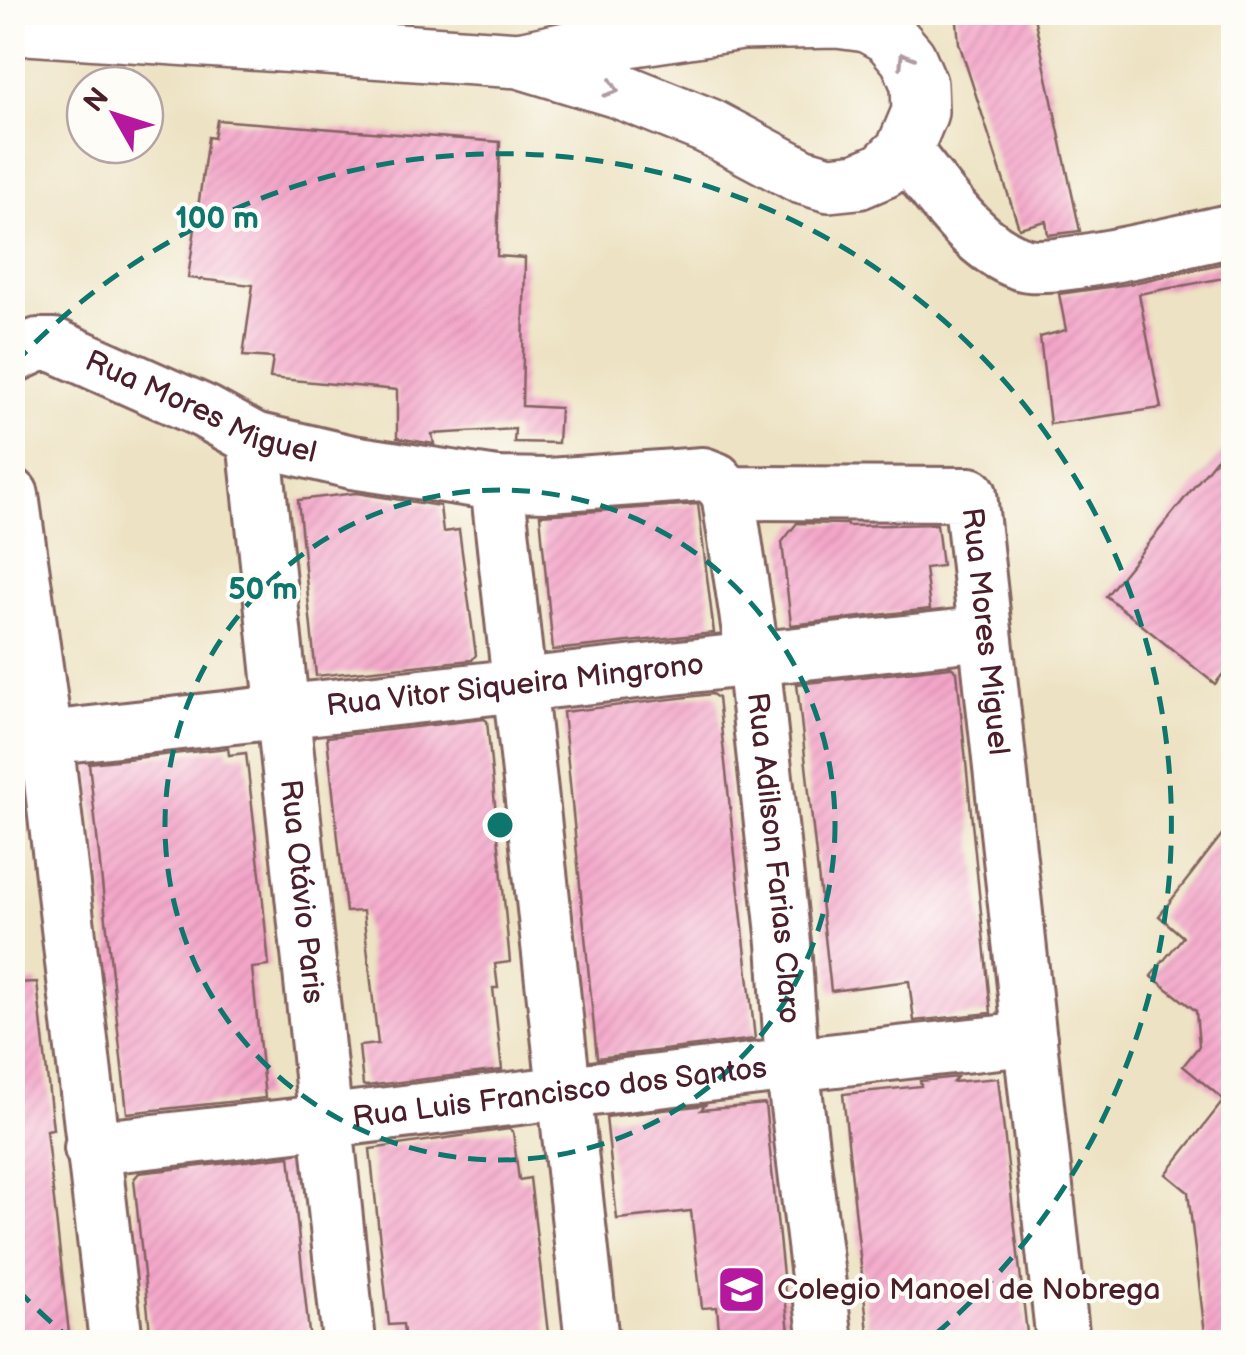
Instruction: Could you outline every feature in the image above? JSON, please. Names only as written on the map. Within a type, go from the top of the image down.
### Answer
[{"type":"street","points":[[12,26],[519,60],[618,90],[708,126],[802,176],[830,184],[858,181],[884,170],[904,150],[920,112],[918,84],[908,58],[889,36],[867,24],[790,19],[741,22],[519,60]]},
{"type":"street","points":[[904,150],[964,222],[993,248],[1022,265],[1057,266],[1234,230]]},
{"type":"street","name":"Rua Mores Miguel","points":[[12,356],[38,345],[54,345],[206,412],[254,439],[352,462],[497,484],[549,485],[703,474],[716,478],[728,493],[970,494],[1062,1342]]},
{"type":"street","name":"Rua Otávio Paris","points":[[254,439],[348,1342]]},
{"type":"street","points":[[497,484],[592,1342]]},
{"type":"street","name":"Rua Adilson Farias Claro","points":[[728,493],[753,660],[784,943],[792,1064],[826,1342]]},
{"type":"street","points":[[12,495],[46,738],[116,1342]]},
{"type":"street","name":"Rua Vitor Siqueira Mingrono","points":[[46,738],[985,634]]},
{"type":"street","name":"Rua Luis Francisco dos Santos","points":[[92,1148],[1030,1039]]},
{"type":"building","points":[[956,12],[1033,12],[1080,231],[1048,235],[1046,221],[1019,228],[959,43]]},
{"type":"building","points":[[217,120],[500,142],[497,256],[525,258],[522,406],[560,408],[558,443],[514,442],[515,429],[432,434],[434,444],[397,438],[397,390],[270,378],[273,358],[243,356],[253,285],[188,278],[208,137],[214,138]]},
{"type":"building","points":[[1234,261],[1234,276],[1139,294],[1161,408],[1050,424],[1040,337],[1066,330],[1059,294],[1129,284]]},
{"type":"building","points":[[1234,437],[1234,660],[1215,684],[1106,596]]},
{"type":"building","points":[[356,493],[440,506],[443,532],[459,530],[476,655],[472,660],[316,676],[298,500]]},
{"type":"building","points":[[698,504],[714,633],[553,650],[540,515]]},
{"type":"building","points":[[797,523],[937,524],[942,566],[925,568],[930,609],[791,625],[782,542]]},
{"type":"building","points":[[951,667],[957,672],[991,1013],[914,1021],[909,981],[831,991],[797,684]]},
{"type":"building","points":[[712,694],[718,698],[755,1039],[597,1058],[563,712]]},
{"type":"building","points":[[484,719],[510,962],[495,964],[498,988],[493,988],[502,1070],[366,1086],[359,1046],[378,1044],[363,911],[346,912],[327,737]]},
{"type":"building","points":[[228,748],[229,755],[246,753],[262,892],[269,966],[252,968],[265,1098],[127,1113],[89,763]]},
{"type":"building","points":[[1234,819],[1234,1342],[1206,1342],[1188,1192],[1166,1174],[1224,1100],[1183,1066],[1199,1046],[1196,1011],[1151,976],[1183,937],[1159,916]]},
{"type":"building","points":[[37,982],[53,1129],[46,1130],[70,1342],[12,1342],[12,983]]},
{"type":"building","points":[[957,1077],[953,1082],[998,1078],[1028,1342],[869,1342],[843,1094],[921,1086],[920,1081]]},
{"type":"building","points":[[765,1104],[790,1342],[720,1342],[717,1307],[702,1308],[691,1211],[617,1219],[606,1117],[705,1105],[701,1110]]},
{"type":"building","points":[[509,1129],[513,1132],[519,1180],[530,1178],[549,1342],[405,1342],[403,1324],[389,1325],[370,1149]]},
{"type":"building","points":[[290,1156],[310,1342],[151,1342],[134,1179],[139,1173]]},
{"type":"place","name":"Colegio Manoel de Nobrega","points":[[742,1290]]}]
